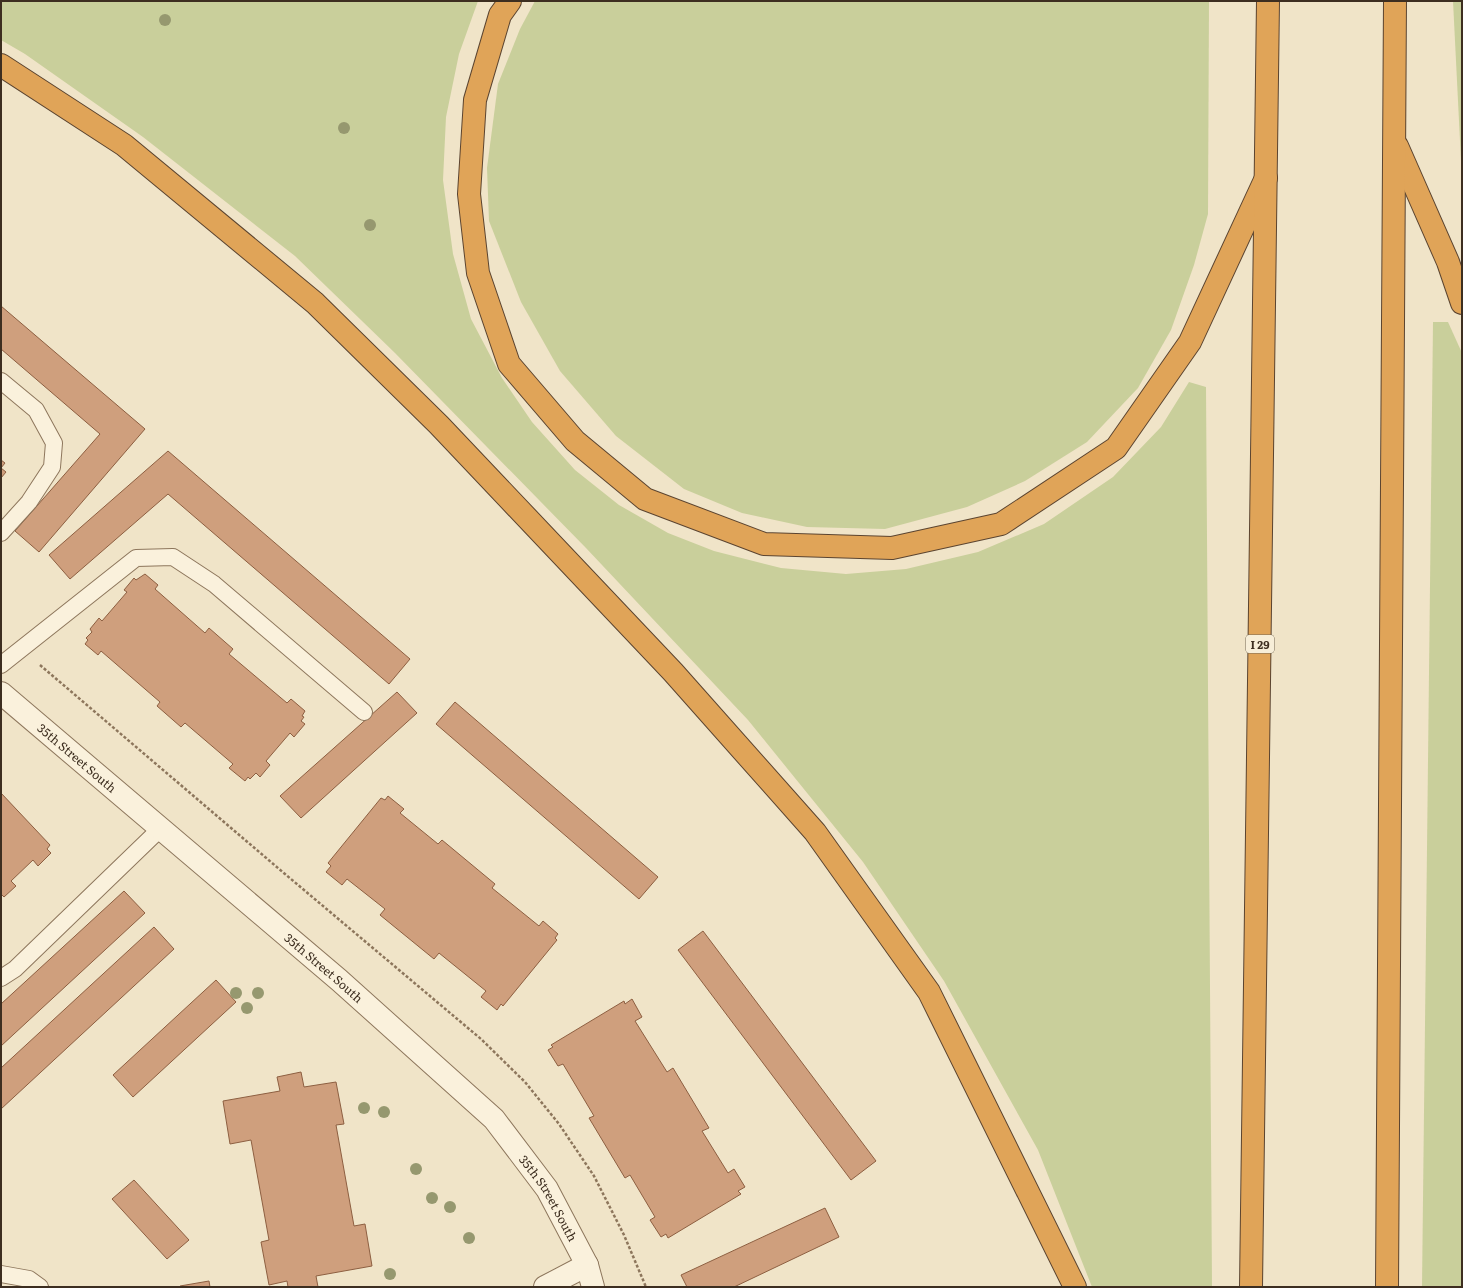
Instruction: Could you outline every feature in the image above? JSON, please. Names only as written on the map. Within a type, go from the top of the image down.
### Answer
[{"type":"highway","points":[[510,1],[500,15],[475,100],[469,194],[478,273],[509,364],[575,441],[645,499],[764,544],[892,548],[1001,524],[1116,448],[1190,342],[1266,178]]},
{"type":"highway","name":"I 29","points":[[1251,1287],[1268,1]]},
{"type":"highway","points":[[1387,1287],[1395,1]]},
{"type":"highway","points":[[1,65],[124,145],[315,303],[456,442],[673,672],[815,832],[928,992],[1075,1287]]},
{"type":"highway","points":[[1393,138],[1448,262],[1462,303]]},
{"type":"street","name":"35th Street South","points":[[1,693],[339,980],[494,1119],[547,1189],[587,1265],[593,1287]]},
{"type":"street","points":[[545,1287],[587,1265]]},
{"type":"lane","points":[[1,381],[36,410],[54,443],[52,467],[28,502],[1,533]]},
{"type":"lane","points":[[1,665],[136,558],[173,557],[214,584],[364,712]]},
{"type":"lane","points":[[1,978],[15,969],[161,828]]},
{"type":"lane","points":[[1,1274],[29,1279],[40,1287]]},
{"type":"path","points":[[22,649],[481,1039],[525,1082],[559,1124],[594,1176],[624,1235],[646,1287]]},
{"type":"green space","points":[[1,1],[478,1],[459,54],[446,117],[443,180],[453,254],[471,319],[502,378],[532,422],[575,470],[619,505],[668,533],[714,551],[781,568],[846,574],[906,569],[978,552],[1044,524],[1113,477],[1161,427],[1189,382],[1206,387],[1212,1287],[1092,1287],[1038,1150],[944,981],[863,862],[748,720],[586,548],[395,353],[295,256],[143,137],[25,54],[1,40]]},
{"type":"green space","points":[[535,1],[1209,1],[1208,214],[1194,265],[1171,330],[1138,388],[1087,442],[1025,481],[967,507],[885,529],[807,527],[742,513],[684,489],[616,436],[560,371],[521,302],[489,221],[487,168],[498,84],[520,29]]},
{"type":"green space","points":[[1453,1],[1462,1],[1462,181]]},
{"type":"green space","points":[[1433,322],[1448,322],[1462,353],[1462,1287],[1422,1287]]},
{"type":"building","points":[[1,306],[145,429],[39,552],[15,531],[100,434],[1,349]]},
{"type":"building","points":[[168,451],[410,659],[389,684],[168,494],[70,579],[49,555]]},
{"type":"building","points":[[1,460],[5,463],[1,468]]},
{"type":"building","points":[[1,468],[6,472],[1,478]]},
{"type":"building","points":[[145,574],[158,585],[155,589],[205,633],[209,628],[233,649],[229,654],[287,703],[291,699],[305,711],[302,716],[304,717],[301,721],[305,724],[294,737],[290,733],[266,761],[270,765],[260,777],[256,773],[250,779],[248,777],[245,781],[229,768],[233,764],[185,723],[181,727],[157,706],[160,702],[101,651],[98,655],[85,644],[88,640],[86,638],[92,632],[90,629],[99,618],[102,621],[127,592],[124,590],[134,578],[136,580]]},
{"type":"building","points":[[397,692],[417,713],[301,818],[280,796]]},
{"type":"building","points":[[455,702],[658,877],[639,899],[436,724]]},
{"type":"building","points":[[1,793],[50,845],[47,849],[51,853],[38,866],[33,860],[11,881],[16,886],[4,897],[1,894]]},
{"type":"building","points":[[388,796],[404,809],[400,813],[438,844],[442,840],[495,884],[492,888],[539,926],[543,921],[558,934],[555,938],[557,940],[503,1006],[501,1004],[497,1010],[481,997],[486,991],[439,953],[434,959],[380,915],[385,909],[347,879],[342,885],[326,872],[331,866],[328,863],[381,798],[385,800]]},
{"type":"building","points":[[124,891],[145,913],[1,1046],[1,1004]]},
{"type":"building","points":[[154,927],[174,949],[1,1109],[1,1068]]},
{"type":"building","points":[[703,931],[876,1161],[851,1180],[678,950]]},
{"type":"building","points":[[216,980],[236,1002],[133,1097],[113,1075]]},
{"type":"building","points":[[632,999],[642,1017],[635,1021],[667,1072],[673,1068],[709,1128],[702,1131],[728,1173],[734,1169],[745,1187],[738,1191],[741,1194],[668,1238],[666,1234],[661,1237],[650,1220],[655,1217],[630,1175],[625,1178],[589,1118],[594,1116],[563,1064],[558,1066],[548,1050],[553,1047],[551,1045],[624,1001],[625,1004]]},
{"type":"building","points":[[301,1072],[304,1087],[336,1082],[344,1124],[336,1125],[354,1226],[365,1224],[372,1266],[316,1276],[318,1287],[288,1287],[287,1281],[269,1285],[261,1242],[269,1240],[251,1140],[230,1144],[223,1101],[280,1091],[277,1077]]},
{"type":"building","points":[[134,1180],[189,1240],[167,1259],[112,1199]]},
{"type":"building","points":[[825,1208],[839,1237],[734,1287],[687,1287],[681,1275]]},
{"type":"building","points":[[209,1281],[210,1287],[180,1287],[180,1286]]}]
